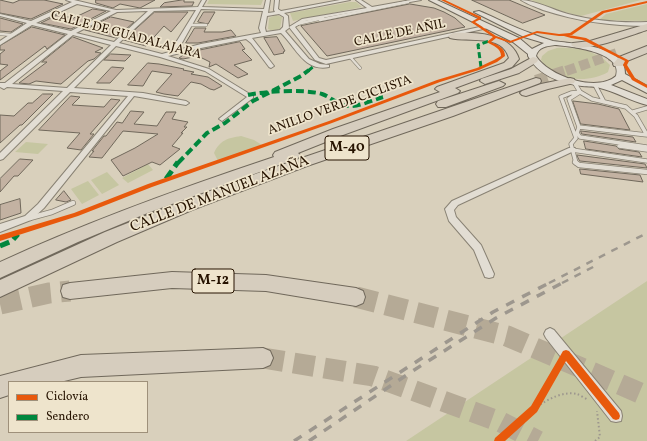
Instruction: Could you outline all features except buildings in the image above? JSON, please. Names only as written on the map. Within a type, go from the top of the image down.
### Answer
[{"type":"highway","points":[[576,45],[591,44],[647,25]]},
{"type":"highway","points":[[608,46],[647,34]]},
{"type":"highway","points":[[204,185],[407,103],[503,67],[512,62],[514,59],[511,51],[498,42],[472,35],[453,36]]},
{"type":"highway","points":[[620,52],[647,42]]},
{"type":"highway","points":[[618,64],[623,59],[647,49]]},
{"type":"highway","points":[[338,132],[515,71],[533,56]]},
{"type":"highway","name":"CALLE DE MANUEL AZAÑA","points":[[0,270],[31,255],[121,217],[204,185],[531,78],[480,103],[300,164],[159,216],[54,262],[0,289]]},
{"type":"highway","points":[[159,216],[376,147],[545,86],[572,82]]},
{"type":"highway","name":"M-12","points":[[70,291],[172,280],[266,283],[356,297]]},
{"type":"highway","points":[[23,381],[81,366],[263,358]]},
{"type":"main road","points":[[432,0],[516,40],[533,56],[546,72],[572,82],[597,85],[623,92],[647,102]]},
{"type":"main road","points":[[452,0],[527,35],[554,43],[576,45],[600,52],[618,64],[622,71],[617,80],[597,85]]},
{"type":"main road","points":[[486,16],[489,27]]},
{"type":"main road","points":[[533,56],[540,46],[554,43]]},
{"type":"main road","points":[[621,75],[647,90]]},
{"type":"street","points":[[68,0],[116,11],[199,8],[265,12],[279,12],[348,0]]},
{"type":"street","points":[[176,52],[175,49],[204,0]]},
{"type":"street","points":[[264,34],[262,28],[268,0]]},
{"type":"street","points":[[162,56],[247,37],[282,31],[286,28],[286,16],[276,9],[277,0]]},
{"type":"street","points":[[358,0],[371,8]]},
{"type":"street","points":[[317,59],[293,29],[294,26],[304,20],[418,0]]},
{"type":"street","points":[[523,0],[544,9],[578,18],[619,24],[647,25]]},
{"type":"street","points":[[0,43],[31,23],[77,2]]},
{"type":"street","points":[[0,157],[115,44],[153,9],[154,2]]},
{"type":"street","points":[[0,90],[3,85],[72,33],[116,11]]},
{"type":"street","name":"CALLE DE GUADALAJARA","points":[[0,15],[162,56],[207,70],[251,97],[222,119]]},
{"type":"street","name":"CALLE DE AÑIL","points":[[306,60],[315,62],[317,59],[326,62],[351,58],[489,27]]},
{"type":"street","points":[[282,31],[311,64],[320,67],[339,63],[351,58]]},
{"type":"street","points":[[247,37],[253,42],[271,66]]},
{"type":"street","points":[[3,85],[143,95],[186,103]]},
{"type":"street","points":[[0,228],[28,218],[42,206],[132,95]]},
{"type":"street","points":[[489,274],[478,248],[452,219],[449,210],[455,203],[572,150]]},
{"type":"street","points":[[550,334],[616,416]]},
{"type":"lane","points":[[320,20],[410,1]]},
{"type":"lane","points":[[294,26],[303,22],[330,17]]},
{"type":"lane","points":[[189,25],[206,25]]},
{"type":"lane","points":[[0,34],[12,35]]},
{"type":"lane","points":[[351,58],[360,68]]},
{"type":"lane","points":[[572,82],[585,98],[618,104],[633,112],[647,135]]},
{"type":"lane","points":[[597,85],[604,102]]},
{"type":"lane","points":[[580,92],[568,98],[579,127],[577,133],[585,142],[647,150]]},
{"type":"lane","points":[[580,92],[571,93],[561,97],[576,138],[571,144],[575,162],[579,165],[647,172]]},
{"type":"lane","points":[[633,112],[647,108]]},
{"type":"lane","points":[[579,127],[647,135]]},
{"type":"lane","points":[[580,137],[647,146]]},
{"type":"lane","points":[[572,150],[647,161]]},
{"type":"lane","points":[[28,218],[52,212],[73,203]]},
{"type":"path","points":[[534,409],[566,354]]},
{"type":"path","points":[[498,441],[534,409],[553,398],[565,394],[576,393],[589,401]]},
{"type":"path","points":[[593,406],[599,417],[598,426],[600,437],[595,441]]},
{"type":"green space","points":[[209,0],[263,0],[261,5],[207,4]]},
{"type":"green space","points":[[531,0],[641,0],[581,16],[552,9]]},
{"type":"green space","points":[[356,2],[362,7],[293,21],[290,13]]},
{"type":"green space","points":[[647,4],[647,21],[599,20],[606,14]]},
{"type":"green space","points":[[276,15],[282,17],[280,29],[273,31],[268,29],[269,18]]},
{"type":"green space","points":[[557,48],[585,50],[592,53],[610,65],[608,72],[600,76],[581,79],[563,76],[554,72],[541,60],[542,56],[548,51]]},
{"type":"green space","points":[[241,136],[254,140],[262,145],[218,161],[214,153],[219,145],[225,140]]},
{"type":"green space","points":[[26,142],[48,144],[38,154],[15,152]]},
{"type":"green space","points":[[148,164],[153,170],[128,183],[122,178]]},
{"type":"green space","points":[[107,172],[119,185],[102,194],[91,180]]},
{"type":"green space","points":[[88,181],[99,195],[82,204],[71,189]]},
{"type":"green space","points":[[647,281],[647,441],[406,441]]},
{"type":"tunnel","points":[[566,71],[620,52]]},
{"type":"tunnel","points":[[536,81],[566,71]]},
{"type":"tunnel","points":[[0,304],[49,293],[70,291]]},
{"type":"tunnel","points":[[356,297],[507,336],[647,396]]},
{"type":"tunnel","points":[[263,358],[373,376],[501,422],[538,441]]},
{"type":"railway","points":[[549,283],[647,233]]},
{"type":"railway","points":[[562,283],[599,264]]},
{"type":"railway","points":[[294,441],[493,312],[551,282]]},
{"type":"railway","points":[[309,441],[411,372],[496,318],[564,282]]},
{"type":"marked path","points":[[481,67],[478,45],[489,41]]},
{"type":"marked path","points":[[166,179],[179,161],[207,133],[225,123],[253,101],[301,76],[314,66]]},
{"type":"marked path","points":[[248,95],[273,92],[316,93],[325,95],[340,104],[347,106],[352,106],[383,97]]},
{"type":"marked path","points":[[0,246],[12,241],[18,234]]},
{"type":"cycle path","points":[[443,0],[480,18],[473,22],[495,37]]},
{"type":"cycle path","name":"ANILLO VERDE CICLISTA","points":[[0,238],[76,215],[150,185],[330,122],[438,81],[478,69],[496,61],[503,56],[500,48],[489,42],[495,37],[510,42],[537,32],[559,35],[571,34],[603,12],[647,2]]},
{"type":"cycle path","points":[[565,35],[585,39],[627,61],[625,65],[633,79],[647,87]]},
{"type":"cycle path","points":[[498,441],[534,409],[566,354],[616,416]]}]
